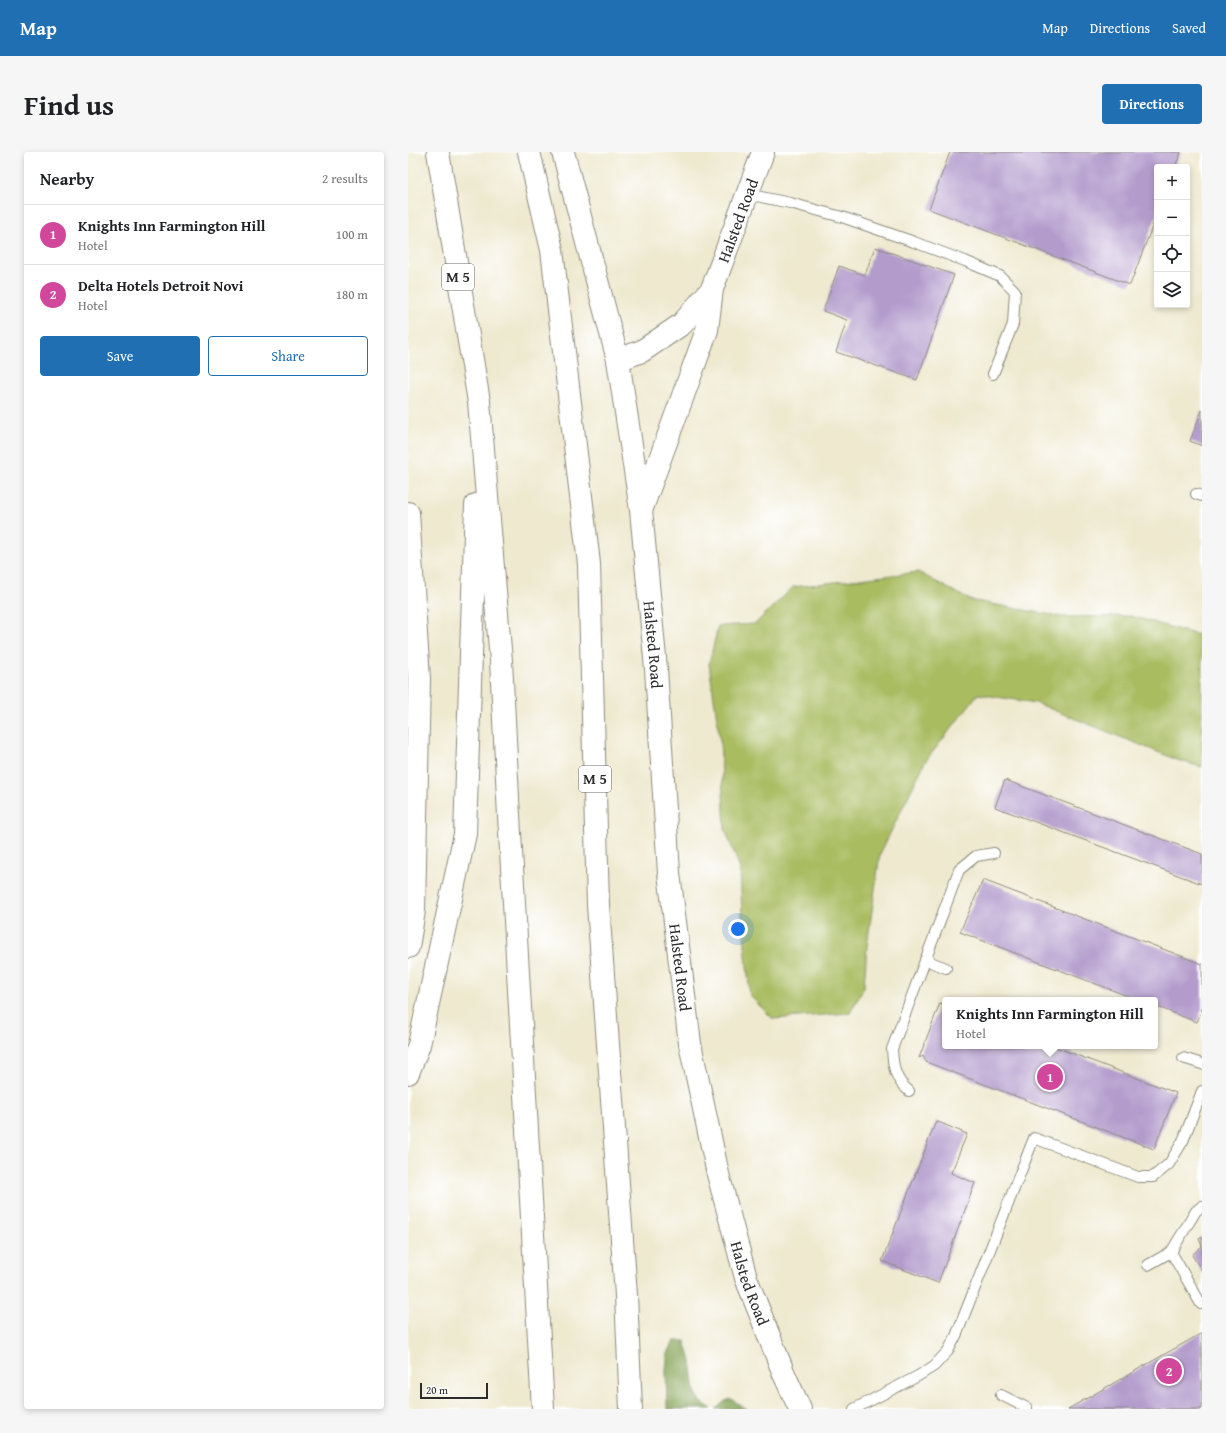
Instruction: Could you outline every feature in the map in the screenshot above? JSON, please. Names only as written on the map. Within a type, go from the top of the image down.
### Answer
[{"type":"main road","name":"M 5","points":[[438,152],[479,402],[501,662],[543,1409]]},
{"type":"main road","name":"M 5","points":[[529,152],[552,250],[589,564],[598,905],[626,1295],[630,1409]]},
{"type":"main road","points":[[563,152],[618,360]]},
{"type":"main road","name":"Halsted Road","points":[[641,510],[707,330],[712,289],[763,152]]},
{"type":"main road","name":"Halsted Road","points":[[712,289],[682,324],[642,351],[618,360],[641,510],[656,669],[669,873],[690,1044],[718,1174],[746,1278],[784,1374],[800,1409]]},
{"type":"main road","points":[[408,1073],[418,1046],[465,834],[479,402]]},
{"type":"main road","points":[[408,513],[419,679],[414,911],[408,947]]},
{"type":"lane","points":[[747,194],[842,216],[965,261],[1000,276],[1015,291],[1013,324],[993,374]]},
{"type":"lane","points":[[910,1091],[903,1086],[893,1069],[892,1049],[959,870],[976,856],[994,853]]},
{"type":"lane","points":[[925,960],[946,968]]},
{"type":"lane","points":[[1183,1058],[1202,1064]]},
{"type":"lane","points":[[854,1409],[918,1376],[934,1366],[948,1351],[956,1336],[1034,1138],[1138,1177],[1153,1177],[1169,1164],[1183,1141],[1202,1091]]},
{"type":"lane","points":[[1148,1265],[1171,1252],[1196,1211],[1202,1206]]},
{"type":"lane","points":[[1171,1252],[1201,1304]]},
{"type":"lane","points":[[1001,1395],[1027,1408]]},
{"type":"green space","points":[[918,572],[970,600],[1062,617],[1131,616],[1202,636],[1202,767],[1180,761],[1036,703],[978,694],[925,762],[880,854],[867,946],[864,987],[850,1013],[773,1019],[750,996],[742,915],[740,869],[725,829],[720,740],[709,664],[718,626],[755,624],[793,587]]},
{"type":"green space","points":[[674,1341],[685,1341],[691,1361],[695,1391],[701,1402],[712,1409],[667,1409],[667,1355]]},
{"type":"green space","points":[[731,1399],[747,1409],[716,1409],[725,1401]]},
{"type":"building","points":[[950,152],[1181,152],[1176,164],[1154,164],[1154,222],[1130,285],[929,209]]},
{"type":"building","points":[[875,247],[954,275],[917,380],[836,352],[847,320],[823,311],[839,266],[865,275]]},
{"type":"building","points":[[1202,410],[1202,446],[1190,441]]},
{"type":"building","points":[[1005,780],[1202,854],[1202,884],[995,807]]},
{"type":"building","points":[[983,880],[1202,964],[1202,1009],[1197,1022],[1158,1007],[1158,997],[1130,997],[960,932]]},
{"type":"building","points":[[940,1003],[942,1004],[942,1049],[1061,1049],[1176,1093],[1154,1149],[926,1062],[923,1056],[919,1058]]},
{"type":"building","points":[[936,1121],[967,1134],[951,1173],[975,1183],[938,1283],[882,1261]]},
{"type":"building","points":[[1202,1237],[1202,1246],[1199,1239]]},
{"type":"building","points":[[1202,1246],[1202,1271],[1192,1255]]},
{"type":"building","points":[[1202,1333],[1202,1409],[1068,1409]]},
{"type":"place","name":"Knights Inn Farmington Hill","points":[[1050,1077]]},
{"type":"place","name":"Delta Hotels Detroit Novi","points":[[1169,1371]]}]
